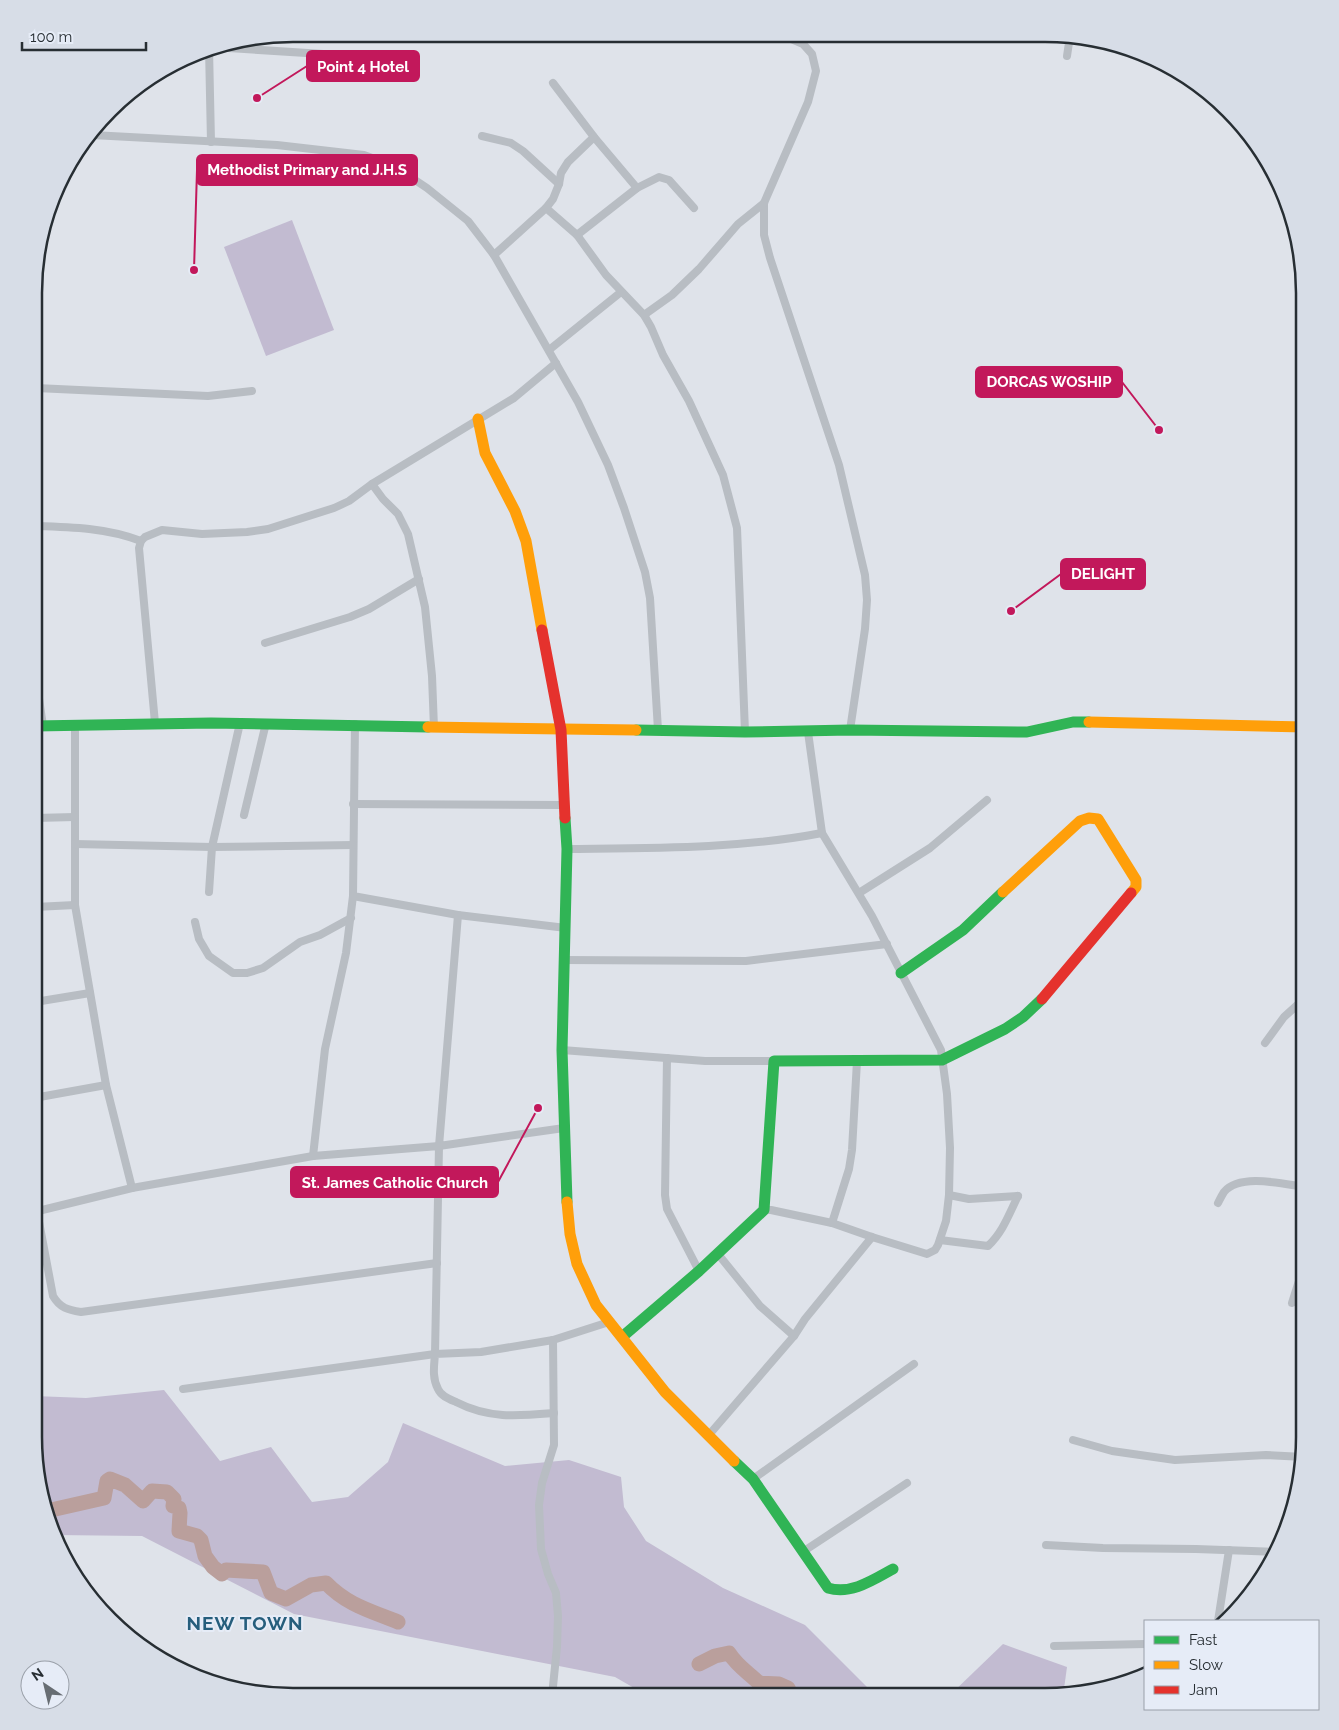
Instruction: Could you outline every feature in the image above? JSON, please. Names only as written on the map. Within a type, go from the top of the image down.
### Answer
[{"type":"street","points":[[798,42],[803,44],[812,54],[816,71],[808,102],[764,203],[764,235],[839,465],[865,575],[867,600],[865,629],[850,730]]},
{"type":"street","points":[[1067,56],[1069,44]]},
{"type":"street","points":[[237,49],[354,56]]},
{"type":"street","points":[[211,57],[211,142]]},
{"type":"street","points":[[553,83],[594,137],[637,188]]},
{"type":"street","points":[[99,135],[277,145],[352,152],[376,158],[394,166],[427,188],[476,230],[494,256],[578,402],[608,465],[632,529],[650,598],[658,730]]},
{"type":"street","points":[[482,136],[511,144],[523,152],[559,184]]},
{"type":"street","points":[[494,256],[546,208],[559,184],[561,173],[568,162],[594,137]]},
{"type":"street","points":[[576,235],[637,188],[654,178],[664,177],[669,180],[694,208]]},
{"type":"street","points":[[644,315],[672,295],[699,269],[738,224],[764,203]]},
{"type":"street","points":[[546,208],[576,235],[606,276],[644,315],[705,433],[723,475],[737,528],[745,732]]},
{"type":"street","points":[[549,350],[621,292]]},
{"type":"street","points":[[155,723],[139,548],[141,541],[145,537],[162,530],[202,534],[268,529],[334,508],[349,501],[372,484],[514,398],[556,363]]},
{"type":"street","points":[[42,388],[208,396],[252,391]]},
{"type":"street","points":[[478,419],[485,453],[515,511],[526,541],[533,570],[561,730],[567,850],[562,1050],[566,1196],[570,1234],[577,1264],[596,1304],[609,1322],[665,1392],[753,1479],[828,1588],[833,1591],[843,1591],[870,1581],[893,1569]]},
{"type":"street","points":[[372,484],[383,499],[398,514],[408,534],[425,607],[432,676],[434,728]]},
{"type":"street","points":[[42,526],[92,528],[118,533],[141,541]]},
{"type":"street","points":[[266,643],[350,617],[369,609],[419,580]]},
{"type":"street","points":[[42,726],[266,723],[354,724],[434,728],[745,732],[850,730],[1027,732],[1073,722],[1296,727]]},
{"type":"street","points":[[208,892],[212,847],[240,723]]},
{"type":"street","points":[[244,815],[266,723]]},
{"type":"street","points":[[313,1156],[325,1049],[346,953],[351,918],[353,896],[354,724]]},
{"type":"street","points":[[75,726],[75,905],[106,1085],[132,1188]]},
{"type":"street","points":[[764,1210],[832,1222],[922,1254],[927,1254],[935,1250],[940,1240],[946,1222],[949,1195],[950,1148],[948,1103],[940,1045],[859,893],[822,833],[808,732]]},
{"type":"street","points":[[859,893],[930,848],[987,800]]},
{"type":"street","points":[[353,804],[565,805]]},
{"type":"street","points":[[42,818],[75,817]]},
{"type":"street","points":[[562,1050],[705,1061],[942,1060],[1005,1029],[1029,1012],[1089,945],[1136,887],[1136,880],[1098,819],[1085,818],[963,930],[901,973]]},
{"type":"street","points":[[567,850],[773,841],[822,833]]},
{"type":"street","points":[[75,844],[212,847],[353,845]]},
{"type":"street","points":[[353,896],[458,915],[566,928]]},
{"type":"street","points":[[42,907],[75,905]]},
{"type":"street","points":[[458,915],[439,1146],[434,1376],[438,1390],[445,1396],[461,1405],[488,1414],[515,1416],[554,1412]]},
{"type":"street","points":[[195,922],[199,939],[209,956],[232,973],[247,973],[264,968],[300,942],[320,935],[351,918]]},
{"type":"street","points":[[564,960],[746,961],[886,944]]},
{"type":"street","points":[[42,1001],[90,993]]},
{"type":"street","points":[[1264,1043],[1284,1017],[1296,1006]]},
{"type":"street","points":[[667,1058],[665,1195],[667,1208],[699,1271]]},
{"type":"street","points":[[622,1337],[699,1271],[764,1210],[774,1061]]},
{"type":"street","points":[[832,1222],[849,1169],[852,1150],[857,1061]]},
{"type":"street","points":[[42,1097],[106,1085]]},
{"type":"street","points":[[42,1209],[132,1188],[313,1156],[439,1146],[564,1128]]},
{"type":"street","points":[[1218,1203],[1224,1192],[1237,1183],[1248,1181],[1296,1186]]},
{"type":"street","points":[[940,1240],[988,1246],[996,1239],[1005,1225],[1018,1196],[969,1199],[949,1195]]},
{"type":"street","points":[[708,1436],[794,1336],[816,1305],[872,1237]]},
{"type":"street","points":[[42,1244],[53,1296],[57,1303],[64,1308],[81,1312],[437,1263]]},
{"type":"street","points":[[718,1254],[760,1306],[794,1336]]},
{"type":"street","points":[[1292,1303],[1296,1290]]},
{"type":"street","points":[[183,1389],[435,1354],[481,1352],[554,1340],[609,1322]]},
{"type":"street","points":[[553,1688],[558,1616],[556,1593],[551,1583],[541,1549],[539,1505],[542,1483],[554,1445],[554,1340]]},
{"type":"street","points":[[753,1479],[914,1364]]},
{"type":"street","points":[[1073,1440],[1112,1451],[1175,1460],[1266,1455],[1296,1456]]},
{"type":"street","points":[[804,1551],[907,1483]]},
{"type":"street","points":[[1046,1545],[1269,1552]]},
{"type":"street","points":[[1218,1618],[1228,1550]]},
{"type":"street","points":[[1054,1646],[1144,1644]]},
{"type":"shaded area","points":[[292,220],[334,330],[266,356],[224,247]]},
{"type":"shaded area","points":[[164,1390],[220,1461],[271,1447],[312,1502],[348,1497],[388,1462],[403,1423],[505,1466],[569,1460],[621,1477],[624,1507],[646,1541],[723,1588],[805,1625],[868,1688],[634,1688],[615,1677],[294,1614],[142,1536],[63,1535],[47,1486],[42,1437],[42,1396],[86,1398]]},
{"type":"shaded area","points":[[1003,1644],[1067,1667],[1064,1687],[957,1688]]},
{"type":"waterway","points":[[53,1509],[104,1498],[107,1481],[110,1479],[125,1485],[143,1501],[152,1491],[167,1492],[174,1499],[173,1506],[179,1508],[179,1531],[197,1536],[201,1540],[205,1556],[213,1567],[222,1574],[226,1570],[263,1572],[271,1593],[286,1599],[311,1585],[326,1583],[334,1591],[351,1602],[398,1622]]},
{"type":"waterway","points":[[699,1664],[715,1656],[729,1653],[759,1683],[779,1684],[788,1688]]},
{"type":"traffic: fast","points":[[636,730],[1027,732],[1073,722],[1089,722]]},
{"type":"traffic: fast","points":[[42,726],[211,723],[428,727]]},
{"type":"traffic: fast","points":[[565,818],[567,849],[562,1050],[567,1202]]},
{"type":"traffic: fast","points":[[901,973],[963,930],[1003,892]]},
{"type":"traffic: fast","points":[[622,1337],[699,1271],[764,1210],[774,1061],[942,1060],[1005,1029],[1023,1017],[1042,999]]},
{"type":"traffic: fast","points":[[734,1461],[753,1479],[828,1588],[837,1590],[853,1588],[870,1582],[893,1569]]},
{"type":"traffic: slow","points":[[478,419],[485,453],[515,511],[526,541],[542,630]]},
{"type":"traffic: slow","points":[[1089,722],[1296,727]]},
{"type":"traffic: slow","points":[[428,727],[636,730]]},
{"type":"traffic: slow","points":[[1003,892],[1080,821],[1089,818],[1098,819],[1136,880],[1136,887],[1131,893]]},
{"type":"traffic: slow","points":[[567,1202],[570,1234],[577,1264],[596,1305],[665,1392],[734,1461]]},
{"type":"traffic: jam","points":[[542,630],[561,730],[565,818]]},
{"type":"traffic: jam","points":[[1042,999],[1131,893]]},
{"type":"place","name":"Point 4 Hotel","points":[[257,98]]},
{"type":"place","name":"Methodist Primary and J.H.S","points":[[194,270]]},
{"type":"place","name":"DORCAS WOSHIP","points":[[1159,430]]},
{"type":"place","name":"DELIGHT","points":[[1011,611]]},
{"type":"place","name":"St. James Catholic Church","points":[[538,1108]]},
{"type":"district","name":"NEW TOWN","points":[[245,1623]]}]
